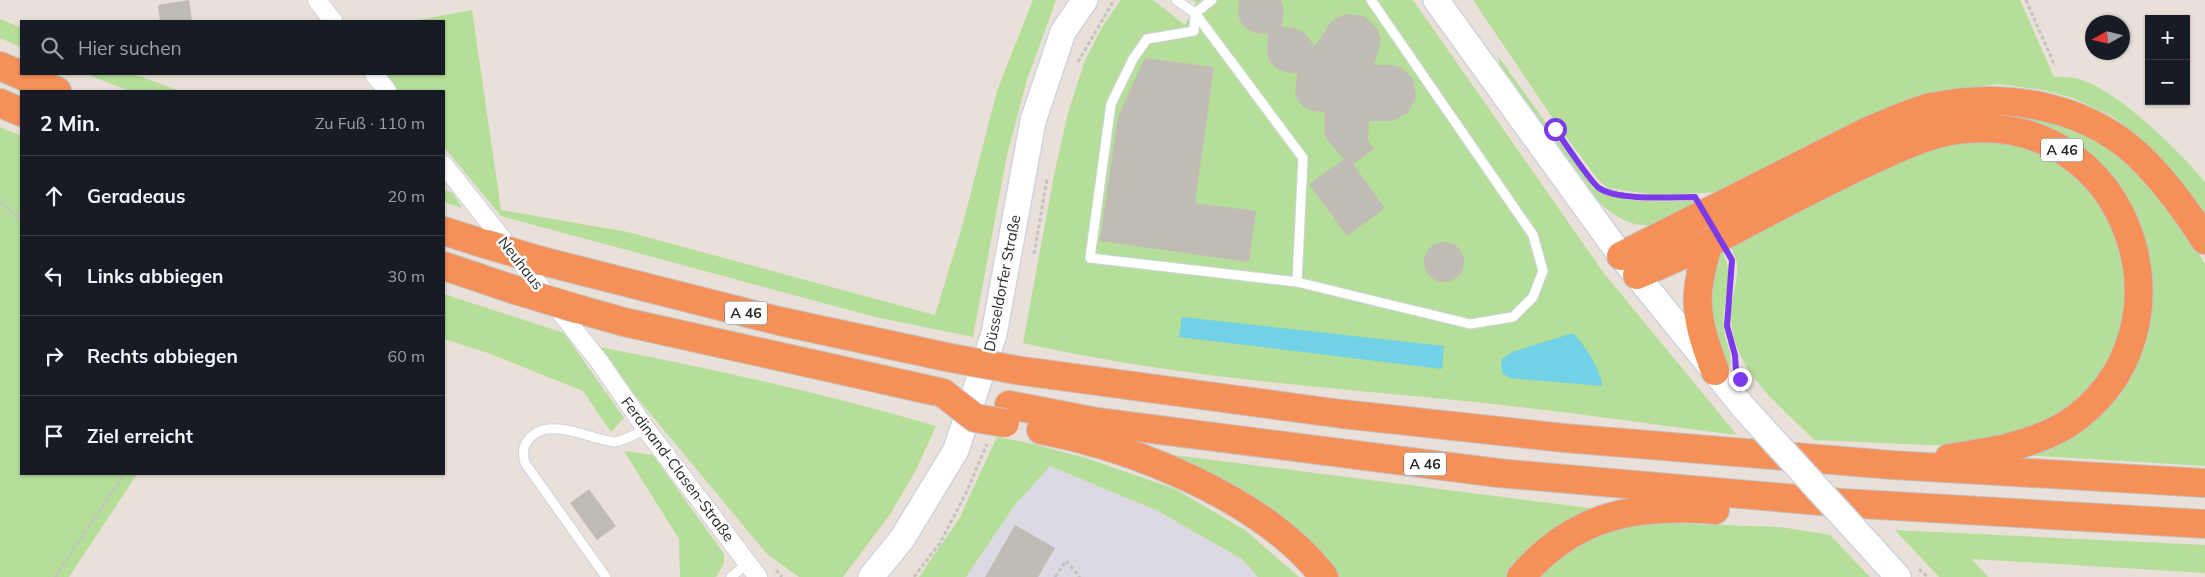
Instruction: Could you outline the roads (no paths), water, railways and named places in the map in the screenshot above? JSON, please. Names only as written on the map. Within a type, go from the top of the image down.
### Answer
[{"type":"highway","points":[[0,66],[20,75]]},
{"type":"highway","points":[[21,75],[55,90]]},
{"type":"highway","points":[[1629,266],[1706,214],[1868,132],[1899,119],[1939,106],[1963,103],[2012,101],[2048,107],[2091,123],[2118,139],[2146,163],[2172,192],[2205,240]]},
{"type":"highway","points":[[0,103],[20,112]]},
{"type":"highway","name":"A 46","points":[[1714,241],[1825,182],[1918,138],[1959,130],[2010,131],[2049,143],[2086,165],[2110,190],[2129,221],[2136,240],[2143,268],[2145,297],[2132,351],[2120,373],[2106,392],[2067,424],[2041,438],[2007,448],[1892,465]]},
{"type":"highway","name":"A 46","points":[[445,231],[542,261],[779,321],[1016,370],[1342,414],[1564,438],[1892,465],[2205,483]]},
{"type":"highway","points":[[1629,266],[1714,241]]},
{"type":"highway","points":[[1714,241],[1698,292],[1698,313],[1714,371]]},
{"type":"highway","name":"A 46","points":[[445,266],[515,290],[624,322],[943,393],[975,418],[1000,424],[1097,422],[1498,473],[1843,503],[2205,524]]},
{"type":"highway","points":[[1000,424],[1074,437],[1168,469],[1203,484],[1275,530],[1297,549],[1324,577]]},
{"type":"highway","points":[[1520,577],[1532,564],[1564,537],[1581,527],[1628,513],[1680,508],[1798,517],[1843,503]]},
{"type":"main road","name":"Düsseldorfer Straße","points":[[871,577],[902,540],[956,450],[994,334],[1032,121],[1063,32],[1085,0]]},
{"type":"main road","points":[[1436,0],[1629,266],[1744,408],[1898,577]]},
{"type":"street","points":[[317,0],[333,20]]},
{"type":"street","points":[[375,75],[386,90]]},
{"type":"street","name":"Neuhaus","points":[[445,166],[599,361]]},
{"type":"street","name":"Ferdinand-Clasen-Straße","points":[[599,361],[646,429],[753,570]]},
{"type":"lane","points":[[1176,0],[1195,13],[1303,158],[1297,282]]},
{"type":"lane","points":[[1212,0],[1195,13],[1194,31],[1147,39],[1133,59],[1111,104],[1090,258],[1297,282],[1470,324],[1513,317],[1534,297],[1543,270],[1534,235],[1371,0]]},
{"type":"lane","points":[[606,577],[525,463],[522,453],[525,442],[542,429],[556,428],[616,442],[646,429]]},
{"type":"lane","points":[[731,577],[753,570]]},
{"type":"water","points":[[1182,317],[1444,346],[1442,369],[1179,337]]},
{"type":"water","points":[[1573,333],[1591,358],[1603,386],[1510,378],[1502,373],[1501,360],[1512,352]]}]
